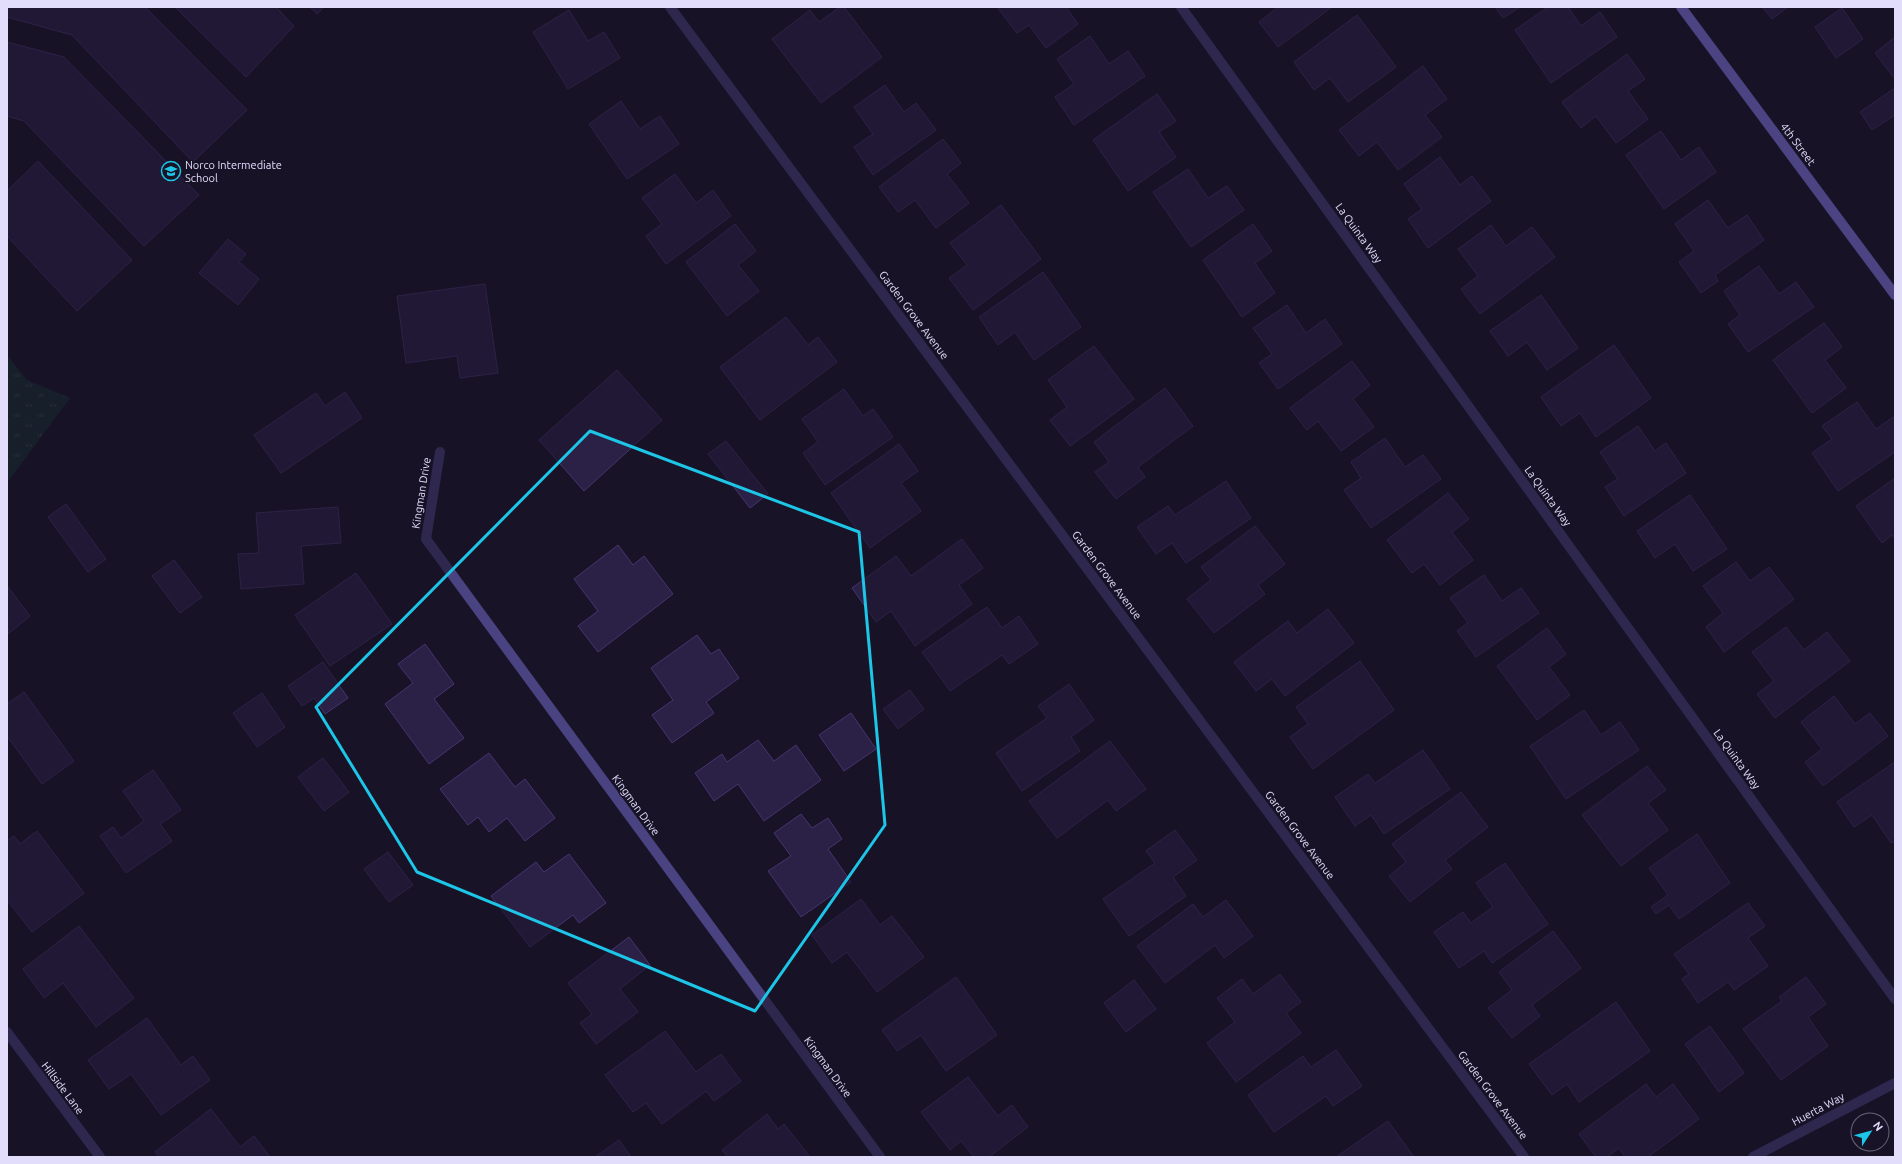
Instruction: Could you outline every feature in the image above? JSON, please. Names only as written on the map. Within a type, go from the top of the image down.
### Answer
[{"type":"street","name":"Garden Grove Avenue","points":[[670,7],[1524,1157]]},
{"type":"street","name":"La Quinta Way","points":[[1181,7],[1895,999]]},
{"type":"street","name":"4th Street","points":[[1681,7],[1895,295]]},
{"type":"street","name":"Kingman Drive","points":[[440,452],[426,539],[880,1157]]},
{"type":"street","name":"Hillside Lane","points":[[7,1032],[100,1157]]},
{"type":"street","name":"Huerta Way","points":[[1753,1157],[1895,1083]]},
{"type":"highlighted area","points":[[590,431],[859,532],[885,825],[755,1011],[417,872],[316,707]]},
{"type":"green space","points":[[7,355],[27,380],[70,398],[7,483]]},
{"type":"building","points":[[7,7],[145,7],[247,110],[193,162],[72,35],[7,17]]},
{"type":"building","points":[[175,7],[276,7],[294,26],[246,77]]},
{"type":"building","points":[[310,7],[324,7],[317,14]]},
{"type":"building","points":[[840,7],[844,7],[882,57],[821,103],[772,39],[810,10],[819,22]]},
{"type":"building","points":[[997,7],[1066,7],[1078,24],[1046,48],[1029,25],[1017,33]]},
{"type":"building","points":[[1276,7],[1332,7],[1278,47],[1259,22],[1277,8]]},
{"type":"building","points":[[1495,7],[1520,7],[1503,18]]},
{"type":"building","points":[[1548,7],[1568,7],[1581,26],[1600,12],[1617,37],[1551,83],[1515,30]]},
{"type":"building","points":[[1762,7],[1788,7],[1772,19]]},
{"type":"building","points":[[1842,8],[1863,39],[1836,58],[1815,27]]},
{"type":"building","points":[[569,10],[588,41],[604,32],[620,58],[568,89],[533,32]]},
{"type":"building","points":[[1357,15],[1396,67],[1348,102],[1330,78],[1314,90],[1294,62]]},
{"type":"building","points":[[1090,36],[1109,64],[1128,51],[1145,76],[1074,125],[1055,97],[1074,84],[1057,59]]},
{"type":"building","points":[[1895,37],[1895,79],[1875,53]]},
{"type":"building","points":[[7,42],[64,57],[199,195],[144,246],[24,121],[7,116]]},
{"type":"building","points":[[1627,54],[1645,79],[1628,91],[1648,119],[1616,143],[1596,116],[1581,128],[1562,102]]},
{"type":"building","points":[[1423,66],[1447,99],[1425,115],[1442,137],[1398,170],[1377,142],[1359,156],[1339,130]]},
{"type":"building","points":[[885,85],[904,112],[916,103],[936,130],[873,175],[854,147],[873,134],[854,107]]},
{"type":"building","points":[[1895,88],[1895,115],[1872,130],[1860,112]]},
{"type":"building","points":[[1157,94],[1176,121],[1159,132],[1176,157],[1128,191],[1093,140]]},
{"type":"building","points":[[621,101],[640,129],[660,116],[679,144],[627,179],[589,124]]},
{"type":"building","points":[[1661,131],[1681,160],[1699,147],[1716,172],[1664,209],[1626,155]]},
{"type":"building","points":[[943,139],[961,163],[947,174],[969,203],[936,228],[915,200],[898,212],[879,187]]},
{"type":"building","points":[[1440,157],[1460,185],[1472,176],[1491,201],[1428,248],[1408,219],[1422,209],[1404,184]]},
{"type":"building","points":[[38,161],[132,260],[77,311],[7,236],[7,191]]},
{"type":"building","points":[[1188,169],[1208,198],[1227,186],[1244,210],[1191,247],[1153,192]]},
{"type":"building","points":[[675,174],[696,203],[713,190],[731,216],[666,264],[646,236],[662,224],[642,198]]},
{"type":"building","points":[[1708,200],[1728,228],[1747,215],[1764,240],[1715,275],[1718,281],[1701,293],[1679,262],[1694,251],[1675,224]]},
{"type":"building","points":[[1001,205],[1041,259],[973,310],[949,278],[967,265],[950,243]]},
{"type":"building","points":[[735,224],[756,251],[738,265],[759,291],[727,316],[686,262]]},
{"type":"building","points":[[1253,224],[1272,251],[1255,263],[1275,293],[1242,317],[1203,260]]},
{"type":"building","points":[[1491,225],[1506,246],[1532,227],[1555,257],[1480,314],[1461,289],[1478,276],[1458,249]]},
{"type":"building","points":[[228,239],[246,254],[239,262],[259,279],[238,305],[199,273]]},
{"type":"building","points":[[1759,266],[1779,294],[1796,282],[1814,307],[1748,352],[1728,324],[1740,315],[1724,291]]},
{"type":"building","points":[[1043,272],[1081,327],[1034,360],[1015,332],[998,345],[979,317]]},
{"type":"building","points":[[485,284],[498,373],[460,378],[457,356],[406,363],[397,296]]},
{"type":"building","points":[[1541,295],[1578,348],[1547,370],[1527,342],[1508,356],[1490,331]]},
{"type":"building","points":[[1287,305],[1306,333],[1325,319],[1342,344],[1278,389],[1259,363],[1272,354],[1253,328]]},
{"type":"building","points":[[786,317],[808,345],[818,337],[837,362],[760,420],[720,367]]},
{"type":"building","points":[[1824,323],[1842,347],[1825,360],[1846,388],[1812,413],[1773,360]]},
{"type":"building","points":[[1614,345],[1651,398],[1596,437],[1580,413],[1561,426],[1541,397]]},
{"type":"building","points":[[1094,346],[1134,399],[1070,446],[1050,420],[1067,407],[1048,380]]},
{"type":"building","points":[[1352,361],[1370,385],[1353,399],[1374,427],[1341,451],[1318,421],[1307,430],[1290,408]]},
{"type":"building","points":[[617,370],[662,420],[584,491],[539,440]]},
{"type":"building","points":[[1165,388],[1193,426],[1138,467],[1145,477],[1116,499],[1095,472],[1109,462],[1094,442]]},
{"type":"building","points":[[844,389],[863,416],[873,409],[893,437],[825,485],[803,453],[818,442],[802,419]]},
{"type":"building","points":[[345,392],[362,418],[281,473],[254,435],[316,393],[325,406]]},
{"type":"building","points":[[1857,402],[1876,429],[1895,416],[1895,452],[1838,491],[1812,453],[1832,439],[1822,426]]},
{"type":"building","points":[[1638,426],[1655,451],[1666,443],[1686,473],[1624,516],[1605,487],[1618,479],[1600,452]]},
{"type":"building","points":[[1385,438],[1405,467],[1423,455],[1441,479],[1371,528],[1344,490],[1361,478],[1351,462]]},
{"type":"building","points":[[726,441],[768,494],[750,508],[708,454]]},
{"type":"building","points":[[899,444],[918,471],[901,483],[921,511],[870,548],[831,493]]},
{"type":"building","points":[[1895,478],[1895,539],[1892,535],[1882,543],[1856,506]]},
{"type":"building","points":[[1226,481],[1251,518],[1186,563],[1172,543],[1156,554],[1137,527],[1168,506],[1175,515]]},
{"type":"building","points":[[1448,493],[1469,519],[1452,532],[1473,560],[1440,585],[1424,564],[1412,573],[1387,540]]},
{"type":"building","points":[[1690,495],[1727,549],[1693,571],[1675,544],[1655,558],[1637,531]]},
{"type":"building","points":[[66,504],[106,559],[88,572],[48,517]]},
{"type":"building","points":[[338,507],[341,543],[301,546],[304,584],[241,589],[238,554],[259,553],[256,513]]},
{"type":"building","points":[[1255,526],[1285,564],[1258,585],[1265,594],[1214,633],[1187,599],[1211,580],[1201,567]]},
{"type":"building","points":[[962,539],[983,568],[959,585],[972,604],[915,646],[891,611],[876,622],[852,588],[896,556],[911,576]]},
{"type":"building","points":[[618,545],[633,565],[644,556],[673,594],[598,652],[578,626],[598,611],[574,579]]},
{"type":"building","points":[[174,560],[202,597],[180,613],[152,576]]},
{"type":"building","points":[[1736,562],[1750,581],[1769,567],[1794,599],[1724,652],[1706,627],[1723,613],[1703,586]]},
{"type":"building","points":[[356,573],[392,624],[330,666],[295,615]]},
{"type":"building","points":[[1484,575],[1502,601],[1521,588],[1539,613],[1476,657],[1457,631],[1468,623],[1450,598]]},
{"type":"building","points":[[8,587],[30,616],[8,634],[7,588]]},
{"type":"building","points":[[987,607],[1002,628],[1019,616],[1038,644],[1009,664],[1002,655],[950,691],[922,652]]},
{"type":"building","points":[[1328,609],[1354,643],[1285,696],[1272,679],[1256,691],[1234,662],[1288,621],[1297,633]]},
{"type":"building","points":[[1786,627],[1804,650],[1827,632],[1850,661],[1775,718],[1757,694],[1774,681],[1752,652]]},
{"type":"building","points":[[1547,628],[1566,654],[1549,667],[1570,695],[1537,720],[1497,666]]},
{"type":"building","points":[[697,635],[711,654],[719,649],[739,678],[706,702],[714,713],[672,743],[652,715],[673,700],[651,668]]},
{"type":"building","points":[[425,644],[454,684],[434,699],[464,738],[429,764],[385,704],[413,683],[398,664]]},
{"type":"building","points":[[1360,661],[1394,710],[1313,769],[1290,737],[1308,724],[1296,707]]},
{"type":"building","points":[[323,662],[348,698],[325,714],[314,698],[302,706],[288,686]]},
{"type":"building","points":[[1069,684],[1094,720],[1071,737],[1080,751],[1022,791],[996,753],[1047,718],[1038,706]]},
{"type":"building","points":[[910,690],[924,709],[898,729],[883,709]]},
{"type":"building","points":[[24,692],[74,761],[42,784],[7,736],[7,704]]},
{"type":"building","points":[[262,693],[285,727],[257,747],[233,713]]},
{"type":"building","points":[[1834,696],[1855,724],[1870,713],[1888,736],[1823,786],[1805,762],[1822,749],[1801,722]]},
{"type":"building","points":[[1584,710],[1601,735],[1620,722],[1639,750],[1566,799],[1530,746]]},
{"type":"building","points":[[851,713],[876,749],[844,771],[819,735]]},
{"type":"building","points":[[758,740],[774,761],[796,745],[821,780],[764,821],[738,784],[714,801],[695,773],[722,754],[727,762]]},
{"type":"building","points":[[1110,741],[1146,789],[1116,811],[1108,800],[1057,838],[1029,801]]},
{"type":"building","points":[[1423,750],[1450,789],[1384,834],[1371,815],[1355,826],[1335,797],[1368,774],[1375,783]]},
{"type":"building","points":[[489,753],[515,787],[525,779],[555,818],[525,841],[507,818],[489,832],[478,817],[468,825],[440,789]]},
{"type":"building","points":[[323,758],[349,792],[324,811],[298,777]]},
{"type":"building","points":[[1895,762],[1895,841],[1891,843],[1872,815],[1854,827],[1837,802]]},
{"type":"building","points":[[1647,766],[1666,790],[1648,803],[1668,830],[1621,866],[1582,815]]},
{"type":"building","points":[[153,770],[181,810],[160,824],[172,841],[126,873],[100,836],[113,827],[121,838],[144,821],[123,791]]},
{"type":"building","points":[[1461,792],[1488,827],[1445,860],[1452,869],[1410,902],[1389,876],[1406,862],[1392,844]]},
{"type":"building","points":[[801,814],[812,828],[828,818],[842,839],[828,849],[851,882],[801,917],[768,871],[791,856],[774,833]]},
{"type":"building","points":[[1175,830],[1197,860],[1173,877],[1186,896],[1129,936],[1103,899],[1155,863],[1146,851]]},
{"type":"building","points":[[37,831],[84,893],[32,932],[7,900],[7,841],[14,836],[20,844]]},
{"type":"building","points":[[1697,834],[1730,883],[1679,919],[1669,905],[1656,914],[1651,907],[1668,895],[1649,868]]},
{"type":"building","points":[[388,852],[413,885],[389,902],[364,869]]},
{"type":"building","points":[[569,854],[606,903],[579,923],[573,915],[530,947],[491,896],[536,862],[544,872]]},
{"type":"building","points":[[1505,863],[1548,924],[1492,963],[1484,951],[1459,968],[1434,932],[1463,912],[1471,923],[1493,907],[1476,883]]},
{"type":"building","points":[[861,899],[880,925],[892,916],[924,957],[877,992],[847,952],[832,963],[812,935]]},
{"type":"building","points":[[1226,900],[1253,936],[1224,958],[1215,945],[1165,983],[1137,946],[1193,904],[1203,917]]},
{"type":"building","points":[[1748,903],[1765,926],[1748,938],[1768,966],[1734,990],[1728,982],[1698,1003],[1682,979],[1689,974],[1674,954]]},
{"type":"building","points":[[79,926],[134,998],[96,1027],[63,983],[44,998],[23,969]]},
{"type":"building","points":[[1553,931],[1581,968],[1532,1005],[1540,1016],[1512,1038],[1488,1008],[1512,990],[1499,972]]},
{"type":"building","points":[[629,937],[650,965],[620,989],[638,1012],[596,1044],[580,1023],[592,1014],[568,983]]},
{"type":"building","points":[[1280,974],[1301,1002],[1286,1013],[1301,1033],[1236,1082],[1207,1043],[1235,1022],[1217,998],[1242,979],[1253,994]]},
{"type":"building","points":[[956,977],[997,1035],[946,1071],[921,1035],[897,1051],[882,1030]]},
{"type":"building","points":[[1806,977],[1826,1004],[1808,1017],[1828,1046],[1781,1080],[1743,1029],[1782,1001],[1779,997]]},
{"type":"building","points":[[1134,980],[1156,1009],[1126,1032],[1104,1003]]},
{"type":"building","points":[[1616,1002],[1650,1051],[1579,1102],[1567,1084],[1552,1095],[1529,1064]]},
{"type":"building","points":[[147,1018],[181,1065],[193,1056],[210,1080],[161,1115],[131,1074],[109,1089],[88,1060]]},
{"type":"building","points":[[1710,1026],[1744,1073],[1719,1092],[1685,1044]]},
{"type":"building","points":[[665,1031],[696,1072],[721,1054],[741,1081],[714,1101],[706,1091],[662,1124],[646,1103],[633,1112],[605,1075]]},
{"type":"building","points":[[1336,1050],[1362,1086],[1333,1106],[1326,1096],[1274,1132],[1248,1095],[1303,1056],[1311,1067]]},
{"type":"building","points":[[968,1077],[998,1116],[1012,1105],[1028,1127],[989,1157],[974,1157],[961,1141],[950,1150],[921,1112]]},
{"type":"building","points":[[1646,1084],[1656,1097],[1673,1084],[1699,1119],[1648,1157],[1625,1157],[1619,1148],[1607,1157],[1596,1157],[1579,1134]]},
{"type":"building","points":[[211,1109],[240,1147],[254,1136],[270,1157],[159,1157],[155,1152]]},
{"type":"building","points":[[767,1114],[778,1129],[784,1124],[810,1157],[728,1157],[722,1150]]},
{"type":"building","points":[[1388,1121],[1414,1157],[1336,1157]]},
{"type":"building","points":[[619,1140],[631,1157],[595,1157]]},
{"type":"place","name":"Norco Intermediate School","points":[[171,171]]}]
